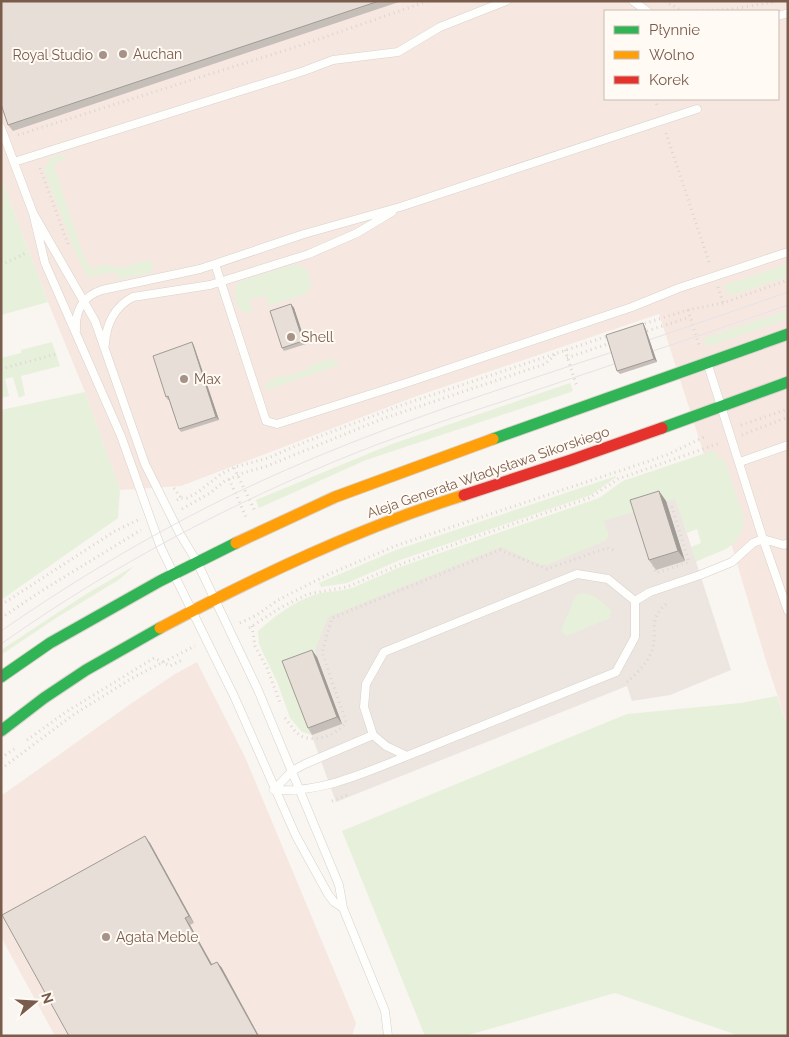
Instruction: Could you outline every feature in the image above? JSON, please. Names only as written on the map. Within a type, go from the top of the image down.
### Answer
[{"type":"main road","name":"Aleja Generała Władysława Sikorskiego","points":[[1,677],[50,643],[108,609],[197,562],[335,497],[559,414],[788,334]]},
{"type":"main road","name":"Aleja Generała Władysława Sikorskiego","points":[[1,730],[86,670],[192,611],[289,563],[419,509],[571,460],[788,382]]},
{"type":"lane","points":[[14,162],[304,71],[333,60],[398,52],[440,27],[506,1]]},
{"type":"lane","points":[[633,1],[646,10]]},
{"type":"lane","points":[[76,334],[76,318],[84,301],[92,294],[108,288],[194,271],[304,234],[400,207],[697,109]]},
{"type":"lane","points":[[4,125],[14,162],[33,213],[41,249],[57,292],[121,436],[153,529],[231,689],[274,790],[296,836],[324,888],[334,902],[343,908]]},
{"type":"lane","points":[[106,351],[105,339],[108,325],[118,308],[127,300],[140,295],[210,285],[309,254],[357,232],[400,207]]},
{"type":"lane","points":[[33,213],[95,321],[145,464],[180,534],[197,562],[266,707],[339,885],[343,908],[385,1011],[388,1036]]},
{"type":"lane","points":[[215,264],[266,421],[277,424],[632,307],[679,288],[788,252]]},
{"type":"lane","points":[[707,363],[763,539],[788,610]]},
{"type":"lane","points":[[740,462],[788,445]]},
{"type":"lane","points":[[635,601],[650,592],[732,562],[753,543],[763,539],[784,544],[788,543]]},
{"type":"lane","points":[[407,756],[386,746],[374,735],[364,707],[366,684],[384,652],[577,574],[608,579],[635,601]]},
{"type":"lane","points":[[274,790],[300,790],[342,781],[616,672],[634,637],[635,601]]},
{"type":"lane","points":[[274,790],[292,771],[374,735]]},
{"type":"path","points":[[11,138],[305,44],[428,1]]},
{"type":"path","points":[[665,1],[680,10]]},
{"type":"path","points":[[726,10],[762,4]]},
{"type":"path","points":[[655,100],[723,303]]},
{"type":"path","points":[[1,108],[4,125]]},
{"type":"path","points":[[1,265],[29,251],[41,249]]},
{"type":"path","points":[[638,326],[688,310],[723,303],[788,280]]},
{"type":"path","points":[[688,310],[699,346],[695,348]]},
{"type":"path","points":[[647,331],[690,317]]},
{"type":"path","points":[[176,501],[198,492],[221,474],[234,468],[268,458],[399,406],[614,334]]},
{"type":"path","points":[[567,358],[610,343]]},
{"type":"path","points":[[565,350],[577,387],[583,384]]},
{"type":"path","points":[[183,508],[206,496],[228,479],[237,475],[267,466],[382,419],[545,364],[560,351]]},
{"type":"path","points":[[1,369],[56,354]]},
{"type":"path","points":[[250,619],[278,600],[327,575],[395,546],[667,455],[706,436],[788,409]]},
{"type":"path","points":[[282,709],[267,668],[255,646],[251,627],[296,600],[316,592],[347,587],[401,564],[466,540],[590,498],[618,479],[788,417]]},
{"type":"path","points":[[234,468],[255,511]]},
{"type":"path","points":[[228,479],[246,516]]},
{"type":"path","points":[[651,561],[656,573],[689,562],[671,504]]},
{"type":"path","points":[[1,605],[116,531],[139,520]]},
{"type":"path","points":[[1,618],[142,530]]},
{"type":"path","points":[[285,717],[294,730],[303,737],[311,738],[326,736],[341,729],[346,722],[322,652],[332,618],[500,550],[547,569],[607,548],[614,550]]},
{"type":"path","points":[[290,588],[296,600]]},
{"type":"path","points":[[1,769],[73,715],[134,677],[176,655]]},
{"type":"path","points":[[26,741],[66,712],[154,658],[170,666],[184,659]]},
{"type":"path","points":[[1,758],[18,747]]},
{"type":"shaded area","points":[[1,1],[788,1],[788,727],[659,314],[417,396],[181,486],[120,490],[85,392],[48,302],[1,177]]},
{"type":"shaded area","points":[[669,478],[731,670],[670,695],[632,701],[627,686],[336,802],[287,668],[328,608]]},
{"type":"shaded area","points":[[197,662],[245,757],[356,1023],[352,1036],[55,1036],[1,937],[1,796],[129,705],[175,674]]},
{"type":"green space","points":[[61,155],[67,159],[53,164],[84,257],[91,269],[106,264],[116,268],[124,267],[146,260],[151,261],[153,265],[150,273],[118,279],[115,272],[88,277],[78,259],[44,170],[51,157]]},
{"type":"green space","points":[[1,177],[48,302],[1,315]]},
{"type":"green space","points":[[788,264],[788,277],[732,295],[727,293],[724,285]]},
{"type":"green space","points":[[292,265],[299,265],[307,270],[312,284],[306,294],[269,306],[266,295],[249,300],[253,313],[242,311],[238,307],[235,292],[238,282]]},
{"type":"green space","points":[[788,310],[788,319],[709,346],[706,345],[704,338]]},
{"type":"green space","points":[[52,342],[60,366],[21,376],[25,395],[19,398],[13,377],[5,379],[9,396],[1,398],[1,358],[21,353],[21,350]]},
{"type":"green space","points":[[329,359],[337,362],[339,365],[266,390],[264,388],[270,380],[306,370],[308,366]]},
{"type":"green space","points":[[570,383],[573,390],[571,392],[366,460],[259,508],[256,500],[392,444]]},
{"type":"green space","points":[[85,392],[120,490],[118,518],[1,600],[1,410]]},
{"type":"green space","points":[[712,451],[716,452],[719,460],[724,458],[744,518],[739,537],[728,548],[696,562],[691,547],[701,543],[697,529],[687,533],[675,499],[604,521],[609,535],[605,541],[549,564],[541,565],[501,547],[328,617],[315,650],[317,657],[287,668],[312,735],[302,732],[290,718],[278,684],[259,644],[258,631],[291,606],[318,594],[352,588],[400,567],[599,498],[623,481]]},
{"type":"green space","points":[[616,476],[591,495],[400,560],[347,583],[321,587],[319,583],[396,550]]},
{"type":"green space","points":[[134,566],[120,579],[56,618],[1,655],[1,650],[83,596]]},
{"type":"green space","points":[[585,593],[597,598],[611,610],[610,618],[567,636],[561,630],[575,597],[578,594]]},
{"type":"green space","points":[[777,696],[788,727],[788,1036],[740,1036],[615,993],[465,1036],[425,1036],[342,831],[627,714],[741,703]]},
{"type":"building","name":"Auchan","points":[[1,1],[379,1],[8,125],[1,104]]},
{"type":"building","name":"Shell","points":[[291,304],[303,341],[282,348],[270,311]]},
{"type":"building","points":[[643,323],[654,359],[617,371],[606,335]]},
{"type":"building","name":"Max","points":[[192,342],[216,417],[179,429],[168,396],[166,397],[153,356]]},
{"type":"building","points":[[659,491],[678,551],[649,560],[630,500]]},
{"type":"building","points":[[312,650],[337,717],[308,728],[282,661]]},
{"type":"building","name":"Agata Meble","points":[[145,836],[189,916],[185,918],[211,965],[217,962],[258,1036],[69,1036],[2,915]]},
{"type":"tram line","points":[[1,631],[34,608],[137,545],[207,507],[279,473],[386,429],[788,292]]},
{"type":"tram line","points":[[1,644],[43,615],[129,562],[219,514],[311,471],[416,431],[788,305]]},
{"type":"traffic: fast","points":[[493,439],[788,334]]},
{"type":"traffic: fast","points":[[662,428],[788,382]]},
{"type":"traffic: fast","points":[[1,677],[50,643],[160,581],[236,543]]},
{"type":"traffic: fast","points":[[1,731],[44,698],[86,670],[160,628]]},
{"type":"traffic: slow","points":[[236,543],[335,497],[493,439]]},
{"type":"traffic: slow","points":[[160,628],[309,554],[386,522],[464,495]]},
{"type":"traffic: jam","points":[[464,495],[662,428]]},
{"type":"place","name":"Auchan","points":[[123,54]]},
{"type":"place","name":"Royal Studio","points":[[103,55]]},
{"type":"place","name":"Shell","points":[[291,337]]},
{"type":"place","name":"Max","points":[[184,379]]},
{"type":"place","name":"Agata Meble","points":[[106,937]]}]
